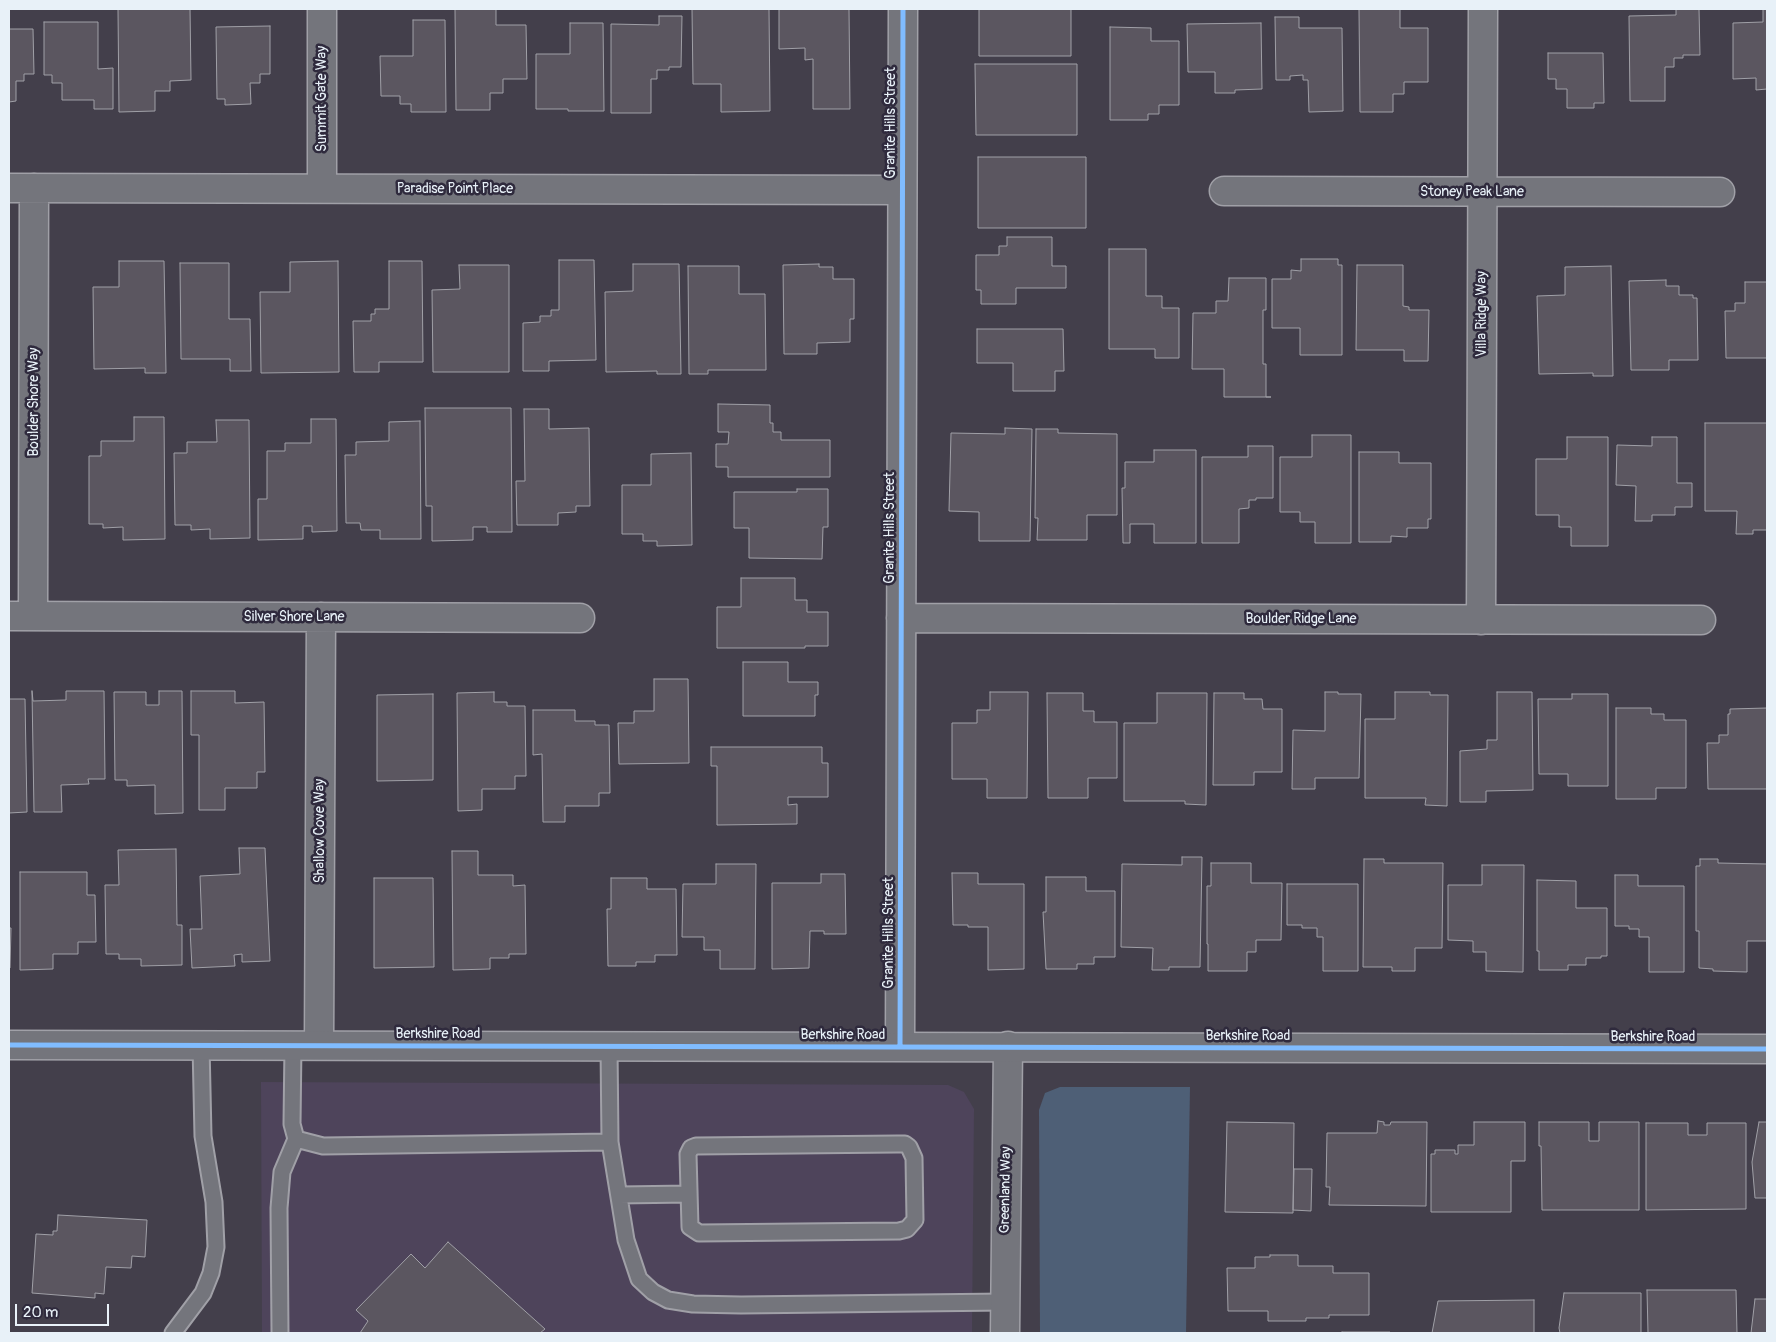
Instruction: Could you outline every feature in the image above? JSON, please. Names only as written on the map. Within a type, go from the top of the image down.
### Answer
[{"type":"street","name":"Summit Gate Way","points":[[322,9],[322,188]]},
{"type":"street","name":"Granite Hills Street","points":[[900,1046],[902,9]]},
{"type":"street","name":"Villa Ridge Way","points":[[1481,620],[1483,9]]},
{"type":"street","name":"Paradise Point Place","points":[[22,188],[902,190]]},
{"type":"street","name":"Boulder Shore Way","points":[[21,616],[22,188]]},
{"type":"street","name":"Stoney Peak Lane","points":[[1224,191],[1720,192]]},
{"type":"street","name":"Silver Shore Lane","points":[[21,616],[580,618]]},
{"type":"street","name":"Shallow Cove Way","points":[[319,1045],[320,617]]},
{"type":"street","name":"Boulder Ridge Lane","points":[[901,618],[1701,620]]},
{"type":"street","name":"Berkshire Road","points":[[9,1045],[1767,1049]]},
{"type":"street","name":"Greenland Way","points":[[1005,1333],[1008,1046]]},
{"type":"lane","points":[[172,1333],[202,1293],[211,1273],[216,1247],[214,1202],[203,1136],[201,1045]]},
{"type":"lane","points":[[280,1333],[279,1208],[282,1172],[296,1139],[292,1124],[292,1045]]},
{"type":"lane","points":[[609,1046],[610,1142],[626,1240],[639,1279],[653,1292],[668,1300],[693,1304],[1005,1302]]},
{"type":"lane","points":[[296,1139],[323,1146],[610,1142]]},
{"type":"lane","points":[[905,1144],[909,1147],[914,1158],[915,1220],[907,1229],[899,1231],[699,1233],[690,1227],[690,1194],[688,1154],[691,1148],[696,1146],[905,1144]]},
{"type":"lane","points":[[619,1195],[690,1194]]},
{"type":"shaded area","points":[[261,1082],[948,1085],[964,1092],[974,1109],[972,1333],[262,1333]]},
{"type":"water","points":[[1060,1087],[1190,1087],[1186,1333],[1040,1333],[1039,1110],[1045,1093]]},
{"type":"building","points":[[118,9],[190,9],[191,80],[170,81],[170,91],[155,91],[155,111],[119,112]]},
{"type":"building","points":[[455,9],[496,9],[496,25],[526,25],[527,79],[503,79],[503,93],[490,93],[490,110],[456,110]]},
{"type":"building","points":[[692,9],[769,9],[770,111],[721,112],[721,84],[693,84]]},
{"type":"building","points":[[779,9],[849,9],[850,109],[813,109],[813,59],[805,60],[805,48],[779,49]]},
{"type":"building","points":[[979,9],[1071,9],[1071,56],[979,56]]},
{"type":"building","points":[[1359,9],[1400,9],[1400,28],[1428,28],[1428,82],[1404,82],[1404,94],[1393,94],[1393,112],[1360,112]]},
{"type":"building","points":[[1676,9],[1699,9],[1700,55],[1683,55],[1683,58],[1674,58],[1674,67],[1665,67],[1665,101],[1630,101],[1629,16],[1676,15]]},
{"type":"building","points":[[1763,9],[1767,9],[1767,89],[1756,90],[1756,78],[1733,79],[1733,23],[1763,22]]},
{"type":"building","points":[[659,16],[682,16],[681,67],[657,70],[657,79],[651,79],[651,113],[611,113],[611,24],[659,25]]},
{"type":"building","points":[[1275,17],[1299,17],[1299,28],[1342,28],[1343,111],[1309,112],[1308,80],[1303,80],[1303,75],[1290,76],[1290,80],[1276,80]]},
{"type":"building","points":[[413,20],[445,20],[446,112],[411,112],[411,104],[400,104],[400,96],[381,96],[380,56],[413,56]]},
{"type":"building","points":[[44,22],[98,22],[98,69],[113,68],[113,109],[94,109],[94,100],[62,100],[62,83],[52,83],[52,75],[44,75]]},
{"type":"building","points":[[570,23],[603,23],[604,111],[536,109],[536,54],[570,54]]},
{"type":"building","points":[[1261,23],[1262,89],[1235,90],[1235,93],[1215,93],[1215,72],[1188,72],[1187,24]]},
{"type":"building","points":[[270,26],[270,74],[260,74],[260,83],[250,83],[251,104],[225,105],[225,99],[217,99],[216,27]]},
{"type":"building","points":[[1110,27],[1151,28],[1151,41],[1179,41],[1179,105],[1159,105],[1159,114],[1148,114],[1148,120],[1110,120]]},
{"type":"building","points":[[9,29],[33,29],[34,74],[24,74],[24,81],[16,81],[16,101],[9,102]]},
{"type":"building","points":[[1548,53],[1603,53],[1604,103],[1594,103],[1594,108],[1567,108],[1567,89],[1556,89],[1556,79],[1548,79]]},
{"type":"building","points":[[975,64],[1077,64],[1077,135],[976,135]]},
{"type":"building","points":[[978,157],[1086,157],[1086,228],[978,228]]},
{"type":"building","points":[[1007,237],[1052,237],[1052,266],[1066,266],[1066,288],[1016,288],[1016,304],[981,304],[981,290],[976,290],[976,255],[999,255],[999,246],[1007,246]]},
{"type":"building","points":[[1109,249],[1146,249],[1146,296],[1162,296],[1162,308],[1179,308],[1179,358],[1155,358],[1155,349],[1109,349]]},
{"type":"building","points":[[1301,259],[1338,259],[1338,265],[1342,265],[1342,355],[1300,355],[1300,328],[1272,328],[1272,279],[1291,279],[1291,270],[1301,271]]},
{"type":"building","points":[[559,260],[594,260],[596,360],[549,361],[549,371],[523,371],[523,323],[540,322],[540,316],[551,316],[551,310],[559,310]]},
{"type":"building","points":[[119,261],[164,261],[166,373],[145,373],[145,368],[94,369],[93,287],[119,287]]},
{"type":"building","points":[[338,261],[339,372],[261,373],[260,292],[290,292],[290,262]]},
{"type":"building","points":[[389,261],[422,261],[423,362],[379,362],[379,372],[354,372],[353,321],[371,321],[371,314],[375,314],[375,309],[389,309]]},
{"type":"building","points":[[180,263],[229,263],[229,319],[250,319],[251,371],[230,371],[230,359],[181,359]]},
{"type":"building","points":[[633,264],[679,264],[681,374],[657,374],[657,371],[606,372],[605,292],[633,291]]},
{"type":"building","points":[[819,264],[819,267],[833,267],[833,279],[854,279],[854,319],[850,319],[850,342],[817,343],[817,354],[784,354],[783,265]]},
{"type":"building","points":[[459,265],[509,265],[509,372],[433,372],[432,290],[460,289]]},
{"type":"building","points":[[1357,265],[1403,265],[1403,306],[1409,307],[1409,310],[1429,310],[1428,361],[1404,361],[1404,350],[1356,350]]},
{"type":"building","points":[[688,266],[739,266],[739,294],[765,294],[766,370],[708,370],[708,374],[689,374]]},
{"type":"building","points":[[1611,266],[1613,376],[1593,376],[1593,373],[1539,374],[1537,296],[1565,295],[1565,267]]},
{"type":"building","points":[[1229,278],[1266,278],[1266,310],[1263,310],[1263,364],[1266,364],[1266,397],[1224,397],[1224,369],[1192,369],[1193,313],[1216,313],[1216,301],[1228,301]]},
{"type":"building","points":[[1666,280],[1666,286],[1679,286],[1679,295],[1693,295],[1693,298],[1697,298],[1698,360],[1669,360],[1669,370],[1631,370],[1629,281]]},
{"type":"building","points":[[1745,282],[1767,282],[1767,358],[1726,358],[1725,311],[1735,311],[1735,303],[1745,303]]},
{"type":"building","points":[[977,329],[1063,329],[1064,371],[1055,371],[1055,391],[1013,391],[1013,363],[977,363]]},
{"type":"building","points":[[718,404],[770,405],[770,423],[773,423],[773,432],[781,432],[781,440],[830,440],[830,477],[728,477],[728,467],[716,467],[716,444],[728,444],[729,432],[718,432]]},
{"type":"building","points":[[425,408],[511,408],[512,532],[487,532],[487,527],[473,527],[473,540],[432,541],[432,506],[426,506]]},
{"type":"building","points":[[524,409],[549,409],[549,429],[589,428],[590,506],[576,506],[576,512],[558,513],[558,525],[517,525],[516,481],[525,481]]},
{"type":"building","points":[[134,417],[164,417],[165,539],[123,540],[123,527],[103,528],[103,524],[89,524],[89,456],[101,456],[101,441],[134,441]]},
{"type":"building","points":[[311,419],[336,419],[337,531],[312,532],[312,526],[303,526],[303,539],[258,540],[258,499],[267,499],[267,451],[285,451],[285,443],[311,443]]},
{"type":"building","points":[[216,420],[249,420],[250,538],[210,539],[210,529],[191,530],[191,525],[175,525],[174,453],[187,453],[187,442],[217,442]]},
{"type":"building","points":[[420,421],[421,539],[380,539],[380,530],[361,530],[360,523],[346,523],[345,455],[356,455],[356,442],[389,441],[389,422]]},
{"type":"building","points":[[1705,423],[1767,423],[1767,530],[1753,530],[1753,534],[1736,534],[1737,511],[1705,511]]},
{"type":"building","points":[[1005,428],[1032,429],[1030,541],[979,541],[979,512],[949,511],[951,433],[1005,434]]},
{"type":"building","points":[[1036,429],[1058,429],[1058,433],[1117,434],[1117,515],[1087,515],[1087,540],[1037,540],[1038,518],[1035,518]]},
{"type":"building","points":[[1312,435],[1351,435],[1351,543],[1315,543],[1315,522],[1300,522],[1300,512],[1280,512],[1280,457],[1312,457]]},
{"type":"building","points":[[1567,437],[1608,437],[1608,546],[1571,546],[1571,527],[1559,527],[1559,515],[1536,515],[1536,459],[1567,459]]},
{"type":"building","points":[[1652,437],[1677,437],[1677,483],[1692,483],[1692,507],[1675,507],[1675,515],[1652,515],[1652,521],[1635,521],[1636,486],[1616,485],[1617,445],[1652,446]]},
{"type":"building","points":[[1248,446],[1273,446],[1273,498],[1249,500],[1249,508],[1239,509],[1239,543],[1202,543],[1202,457],[1248,457]]},
{"type":"building","points":[[1154,450],[1196,450],[1196,543],[1154,543],[1154,524],[1130,524],[1130,543],[1123,543],[1122,488],[1125,488],[1125,462],[1154,462]]},
{"type":"building","points":[[1359,452],[1399,452],[1399,463],[1431,463],[1431,519],[1428,519],[1428,528],[1407,528],[1407,537],[1391,536],[1391,542],[1359,542]]},
{"type":"building","points":[[691,453],[692,545],[657,546],[657,541],[643,541],[643,534],[622,534],[622,485],[651,485],[651,454]]},
{"type":"building","points":[[797,489],[828,489],[828,527],[823,527],[822,559],[749,558],[749,528],[734,528],[734,492],[797,492]]},
{"type":"building","points":[[741,578],[795,578],[795,600],[807,600],[807,612],[828,612],[828,646],[805,646],[805,648],[717,648],[717,607],[741,607]]},
{"type":"building","points":[[743,662],[788,662],[788,682],[818,682],[818,695],[815,695],[815,716],[743,716]]},
{"type":"building","points":[[654,679],[688,679],[689,763],[619,764],[618,723],[634,723],[634,711],[654,711]]},
{"type":"building","points":[[32,691],[33,701],[66,700],[66,691],[104,691],[105,779],[88,779],[89,784],[61,785],[62,812],[34,812]]},
{"type":"building","points":[[159,691],[182,691],[183,813],[155,814],[155,785],[127,786],[127,780],[115,780],[114,692],[146,692],[146,705],[159,705]]},
{"type":"building","points":[[191,691],[235,691],[235,703],[264,702],[265,772],[257,772],[257,788],[225,788],[225,810],[199,810],[199,735],[191,735]]},
{"type":"building","points":[[494,692],[494,702],[507,702],[507,706],[525,706],[526,776],[515,776],[515,789],[482,789],[482,810],[458,811],[457,693]]},
{"type":"building","points":[[990,692],[1028,692],[1027,798],[987,798],[987,779],[952,779],[952,723],[977,723],[977,710],[990,710]]},
{"type":"building","points":[[1325,692],[1361,694],[1359,778],[1315,778],[1315,789],[1292,789],[1293,730],[1325,731]]},
{"type":"building","points":[[1395,692],[1430,692],[1430,695],[1448,695],[1447,806],[1425,805],[1426,798],[1365,798],[1365,719],[1395,719]]},
{"type":"building","points":[[1497,692],[1532,692],[1533,790],[1486,791],[1486,802],[1460,802],[1460,751],[1487,749],[1487,740],[1497,740]]},
{"type":"building","points":[[1047,693],[1083,693],[1083,711],[1094,711],[1094,722],[1117,722],[1117,778],[1088,778],[1088,798],[1048,798]]},
{"type":"building","points":[[1157,693],[1207,693],[1206,805],[1185,804],[1185,801],[1124,801],[1124,723],[1157,723]]},
{"type":"building","points":[[1214,693],[1244,693],[1244,699],[1262,699],[1263,709],[1282,709],[1282,772],[1254,772],[1254,785],[1213,785]]},
{"type":"building","points":[[433,694],[433,780],[377,781],[377,695]]},
{"type":"building","points":[[1572,694],[1608,694],[1608,786],[1568,786],[1568,774],[1539,774],[1538,699],[1572,699]]},
{"type":"building","points":[[9,699],[25,699],[27,812],[9,813]]},
{"type":"building","points":[[1616,708],[1651,708],[1651,714],[1664,714],[1664,720],[1686,720],[1686,788],[1656,788],[1656,799],[1616,799]]},
{"type":"building","points":[[1767,708],[1767,789],[1708,789],[1707,743],[1719,743],[1719,735],[1728,735],[1728,714],[1730,714],[1730,709]]},
{"type":"building","points":[[533,710],[575,710],[575,721],[595,721],[595,725],[609,725],[610,793],[599,793],[599,806],[565,806],[565,822],[543,822],[542,754],[533,755]]},
{"type":"building","points":[[711,747],[822,747],[822,763],[828,763],[828,797],[788,797],[788,805],[797,804],[797,824],[717,825],[717,766],[711,766]]},
{"type":"building","points":[[239,848],[265,848],[270,961],[242,962],[242,954],[234,955],[235,966],[192,968],[190,929],[202,929],[200,876],[240,874]]},
{"type":"building","points":[[176,849],[177,925],[182,925],[182,965],[141,966],[141,959],[119,959],[119,954],[106,954],[105,885],[119,885],[118,850]]},
{"type":"building","points":[[452,851],[478,851],[478,875],[513,875],[513,886],[525,885],[526,954],[509,954],[509,958],[490,958],[490,969],[453,970]]},
{"type":"building","points":[[1182,857],[1202,857],[1200,967],[1169,967],[1169,970],[1152,970],[1153,948],[1121,947],[1122,864],[1182,865]]},
{"type":"building","points":[[1364,859],[1384,859],[1384,863],[1443,863],[1442,948],[1415,948],[1415,971],[1392,971],[1392,967],[1363,967]]},
{"type":"building","points":[[1700,859],[1718,859],[1718,863],[1767,864],[1767,941],[1747,941],[1747,972],[1713,971],[1713,969],[1699,968],[1699,931],[1696,931],[1696,866],[1700,866]]},
{"type":"building","points":[[1211,863],[1251,863],[1251,883],[1282,883],[1281,940],[1256,940],[1256,952],[1247,952],[1247,971],[1208,971],[1207,886],[1211,886]]},
{"type":"building","points":[[716,864],[756,864],[755,969],[720,969],[720,950],[704,950],[704,937],[682,937],[683,884],[716,884]]},
{"type":"building","points":[[1482,865],[1524,865],[1523,972],[1486,971],[1486,952],[1473,952],[1473,941],[1448,940],[1448,885],[1482,885]]},
{"type":"building","points":[[20,872],[87,872],[87,895],[95,895],[96,942],[78,942],[78,954],[53,954],[53,969],[20,970]]},
{"type":"building","points":[[952,873],[978,873],[978,884],[1024,884],[1024,969],[988,970],[988,927],[953,925]]},
{"type":"building","points":[[821,874],[845,874],[846,934],[824,934],[824,931],[810,931],[809,968],[772,969],[772,883],[821,883]]},
{"type":"building","points":[[1615,875],[1638,875],[1638,886],[1684,886],[1684,972],[1649,972],[1649,937],[1639,937],[1639,929],[1629,929],[1629,926],[1615,926]]},
{"type":"building","points":[[1046,877],[1086,877],[1086,891],[1115,891],[1115,957],[1094,957],[1094,964],[1077,964],[1077,969],[1046,969],[1043,912],[1046,912]]},
{"type":"building","points":[[374,878],[433,878],[434,967],[374,968]]},
{"type":"building","points":[[611,878],[647,878],[647,889],[676,889],[677,955],[655,955],[655,962],[636,962],[636,966],[608,966],[607,909],[611,909]]},
{"type":"building","points":[[1537,880],[1576,881],[1576,908],[1607,908],[1607,956],[1586,958],[1586,965],[1568,965],[1568,970],[1539,970],[1539,951],[1537,951]]},
{"type":"building","points":[[1287,884],[1358,884],[1358,971],[1323,971],[1323,937],[1317,937],[1317,928],[1287,925]]},
{"type":"building","points":[[9,928],[11,928],[10,968],[9,968]]},
{"type":"building","points":[[1378,1121],[1384,1122],[1384,1125],[1390,1125],[1391,1122],[1427,1122],[1426,1206],[1329,1205],[1330,1187],[1326,1187],[1327,1133],[1377,1133]]},
{"type":"building","points":[[1227,1122],[1294,1123],[1293,1213],[1225,1212]]},
{"type":"building","points":[[1474,1122],[1525,1122],[1525,1161],[1511,1161],[1511,1212],[1431,1212],[1431,1154],[1435,1154],[1435,1150],[1455,1150],[1455,1154],[1458,1154],[1458,1145],[1474,1145]]},
{"type":"building","points":[[1539,1122],[1589,1122],[1589,1141],[1599,1141],[1599,1122],[1639,1122],[1639,1210],[1542,1210]]},
{"type":"building","points":[[1759,1122],[1767,1122],[1767,1198],[1755,1198],[1752,1162]]},
{"type":"building","points":[[1646,1123],[1688,1123],[1688,1135],[1707,1135],[1707,1123],[1746,1123],[1746,1209],[1646,1210]]},
{"type":"building","points":[[1294,1169],[1312,1169],[1311,1211],[1293,1210]]},
{"type":"building","points":[[58,1215],[147,1220],[145,1257],[132,1256],[131,1268],[106,1267],[104,1294],[95,1293],[95,1298],[32,1293],[36,1234],[53,1235],[53,1231],[57,1231]]},
{"type":"building","points":[[448,1242],[545,1329],[540,1333],[360,1333],[368,1321],[356,1310],[411,1254],[425,1268]]},
{"type":"building","points":[[1270,1255],[1298,1255],[1298,1266],[1333,1266],[1333,1273],[1369,1273],[1369,1315],[1329,1315],[1329,1318],[1306,1318],[1306,1321],[1268,1321],[1268,1311],[1228,1311],[1227,1268],[1255,1268],[1255,1257],[1270,1257]]},
{"type":"building","points":[[1647,1290],[1736,1290],[1737,1333],[1648,1333]]},
{"type":"building","points":[[1564,1293],[1641,1293],[1641,1333],[1560,1333]]},
{"type":"building","points":[[1755,1299],[1767,1299],[1767,1333],[1751,1333]]},
{"type":"building","points":[[1534,1300],[1534,1333],[1432,1333],[1438,1301]]},
{"type":"building","points":[[1390,1332],[1390,1333],[1342,1333]]},
{"type":"cycle path","points":[[900,1046],[903,9]]},
{"type":"cycle path","points":[[9,1045],[1767,1049]]}]
